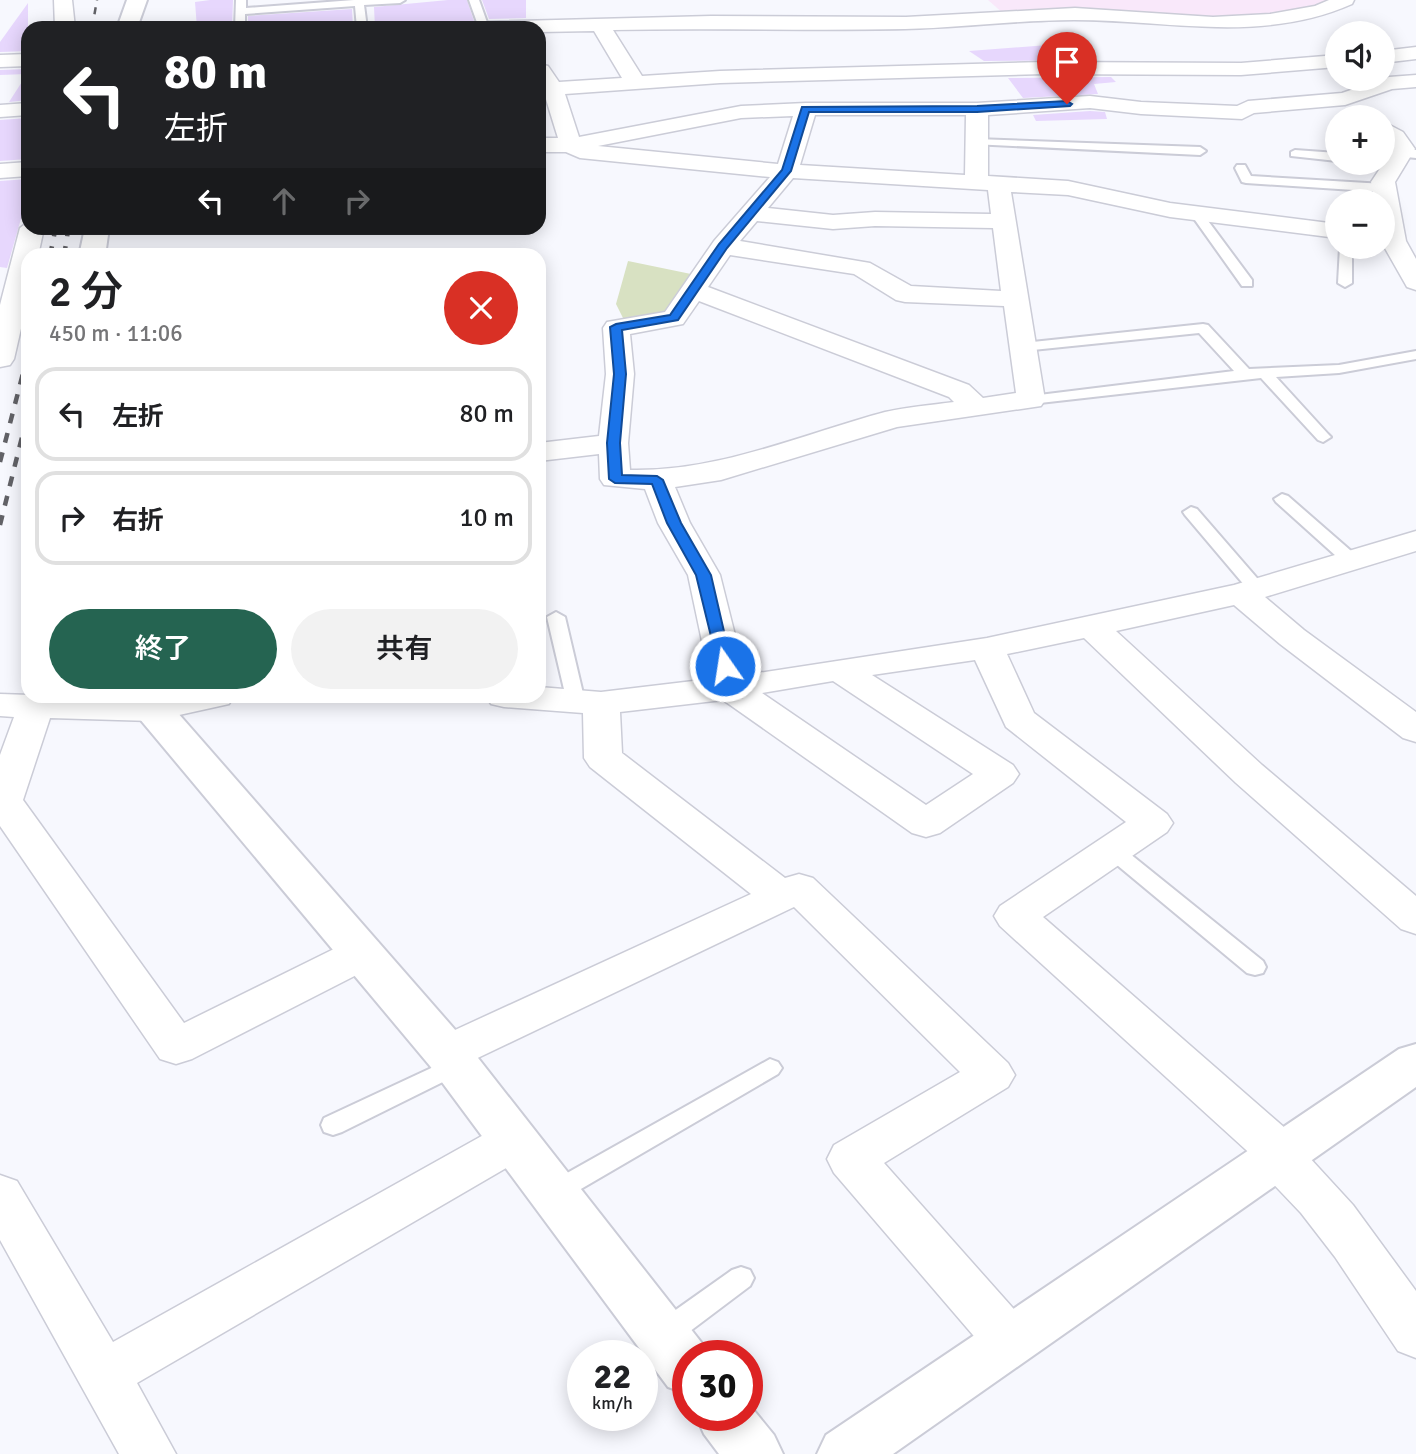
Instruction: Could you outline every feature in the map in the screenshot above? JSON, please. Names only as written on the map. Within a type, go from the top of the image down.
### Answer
[{"type":"street","points":[[63,0],[64,21]]},
{"type":"street","points":[[130,21],[137,0]]},
{"type":"street","points":[[609,0],[611,24],[636,84]]},
{"type":"street","points":[[698,0],[711,22]]},
{"type":"street","points":[[810,0],[828,22]]},
{"type":"street","points":[[959,0],[1090,102]]},
{"type":"street","points":[[546,26],[711,22],[906,23],[1075,14],[1213,23],[1270,20],[1320,11],[1345,0]]},
{"type":"street","points":[[1270,20],[1293,32]]},
{"type":"street","points":[[611,24],[695,41],[1008,40]]},
{"type":"street","points":[[1315,44],[1325,49]]},
{"type":"street","points":[[1395,55],[1416,53]]},
{"type":"street","points":[[708,59],[741,112]]},
{"type":"street","points":[[0,61],[21,60]]},
{"type":"street","points":[[1325,62],[1241,69],[1044,68],[720,77],[546,90],[571,145],[580,151],[702,165],[1068,188],[1170,210],[1325,229]]},
{"type":"street","points":[[1395,81],[1416,81]]},
{"type":"street","points":[[546,145],[571,145],[741,112],[806,109],[977,109],[1090,102],[1141,108],[1242,113],[1248,107],[1353,105],[1372,91]]},
{"type":"street","points":[[806,109],[786,171],[723,246],[674,318],[616,327],[620,374],[613,443],[615,479],[657,480],[710,474],[894,419],[1031,400],[1004,221],[987,182],[976,142],[977,109]]},
{"type":"street","points":[[0,111],[21,110]]},
{"type":"street","points":[[1395,137],[1404,149],[1383,182],[1398,240],[1416,282]]},
{"type":"street","points":[[751,213],[794,220],[833,222],[875,219],[1004,221]]},
{"type":"street","points":[[723,246],[861,268],[905,294],[1016,299]]},
{"type":"street","points":[[0,359],[9,283],[21,254]]},
{"type":"street","points":[[693,289],[959,391],[977,407]]},
{"type":"street","points":[[546,451],[613,443]]},
{"type":"street","points":[[657,480],[674,523],[704,575],[730,688],[926,824],[1000,774],[839,669]]},
{"type":"street","points":[[546,699],[589,703],[730,688],[988,648],[1249,591],[1416,541]]},
{"type":"street","points":[[1249,591],[1292,637],[1416,730]]},
{"type":"street","points":[[1091,626],[1249,774],[1416,919]]},
{"type":"street","points":[[988,648],[1019,719],[1153,823],[1016,916],[1282,1157],[1313,1189],[1375,1272],[1416,1335]]},
{"type":"street","points":[[363,953],[176,1047],[3,801],[18,706],[148,703],[363,953],[452,1059],[672,1348]]},
{"type":"street","points":[[589,703],[603,758],[781,896]]},
{"type":"street","points":[[452,1059],[799,888],[992,1075],[851,1159],[1009,1340]]},
{"type":"street","points":[[846,1454],[1009,1340],[1282,1157],[1416,1062]]},
{"type":"street","points":[[105,1374],[513,1141]]},
{"type":"street","points":[[0,1195],[149,1454]]},
{"type":"street","points":[[736,1431],[754,1454]]},
{"type":"lane","points":[[241,5],[400,0]]},
{"type":"lane","points":[[474,0],[482,21]]},
{"type":"lane","points":[[359,1],[361,21]]},
{"type":"lane","points":[[976,142],[1200,151]]},
{"type":"lane","points":[[1295,155],[1325,156]]},
{"type":"lane","points":[[1241,167],[1246,179],[1384,188]]},
{"type":"lane","points":[[1196,213],[1247,283]]},
{"type":"lane","points":[[1345,283],[1346,259]]},
{"type":"lane","points":[[1023,347],[1203,328],[1245,374]]},
{"type":"lane","points":[[1031,400],[1264,372],[1339,369],[1416,355]]},
{"type":"lane","points":[[1264,372],[1323,437]]},
{"type":"lane","points":[[1282,499],[1352,561]]},
{"type":"lane","points":[[1191,512],[1249,591]]},
{"type":"lane","points":[[556,617],[589,703]]},
{"type":"lane","points":[[1112,850],[1255,967]]},
{"type":"lane","points":[[333,1125],[452,1059]]},
{"type":"lane","points":[[553,1193],[770,1068]]},
{"type":"lane","points":[[686,1340],[741,1278]]},
{"type":"shaded area","points":[[988,0],[1332,0],[1310,10],[1262,18],[1004,14]]},
{"type":"green space","points":[[628,261],[691,274],[668,316],[625,322],[616,304]]},
{"type":"building","points":[[233,0],[232,21],[196,21],[195,2]]},
{"type":"building","points":[[467,0],[474,21],[375,21],[374,7]]},
{"type":"building","points":[[482,0],[526,0],[526,18],[489,19]]},
{"type":"building","points":[[28,3],[28,21],[21,21],[21,51],[0,52],[0,42]]},
{"type":"building","points":[[352,9],[353,21],[248,21],[248,16]]},
{"type":"building","points":[[1074,43],[1091,60],[984,61],[969,51]]},
{"type":"building","points":[[21,69],[21,74],[0,75],[0,70]]},
{"type":"building","points":[[1111,77],[1116,82],[1094,84],[1098,94],[1023,98],[1008,78]]},
{"type":"building","points":[[21,83],[21,101],[9,102]]},
{"type":"building","points":[[1105,112],[1107,119],[1036,121],[1033,115]]},
{"type":"building","points":[[21,118],[21,160],[0,161],[0,120]]},
{"type":"building","points":[[21,180],[21,219],[7,268],[0,267],[0,181]]},
{"type":"railway","points":[[93,21],[97,0]]},
{"type":"railway","points":[[52,248],[54,235]]},
{"type":"railway","points":[[65,248],[67,235]]},
{"type":"railway","points":[[0,462],[21,381]]},
{"type":"railway","points":[[0,525],[21,441]]},
{"type":"route","points":[[725,666],[704,575],[674,523],[657,480],[615,479],[613,443],[620,374],[616,327],[674,318],[723,246],[786,171],[806,109],[977,109],[1067,104]]}]
